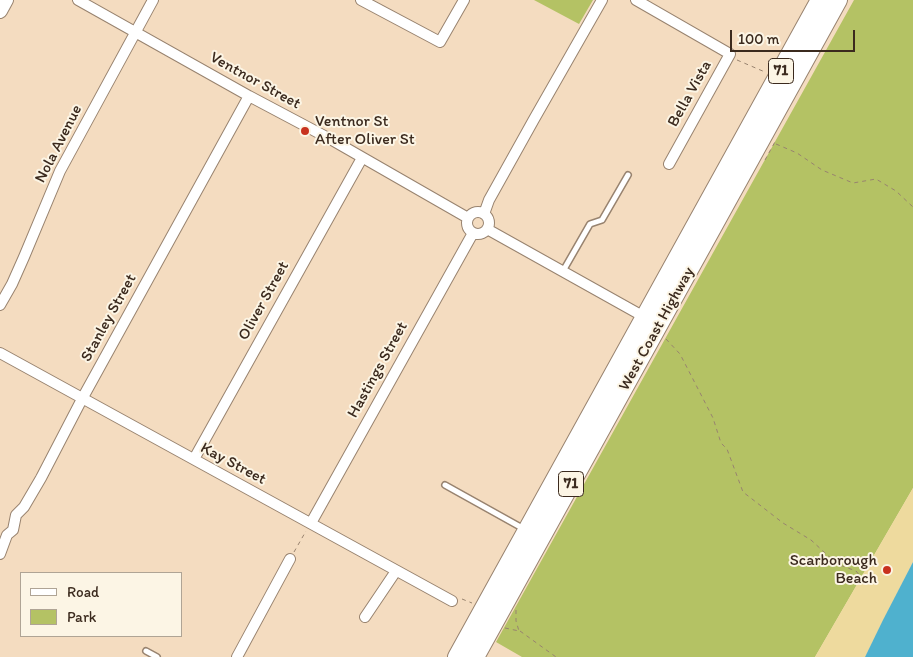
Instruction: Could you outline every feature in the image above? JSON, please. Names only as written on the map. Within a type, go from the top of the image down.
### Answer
[{"type":"highway","name":"West Coast Highway","points":[[457,657],[510,578],[656,326],[742,141],[820,0]]},
{"type":"highway","name":"West Coast Highway","points":[[474,657],[510,578],[527,530],[656,326],[770,139],[838,0]]},
{"type":"highway","points":[[742,141],[756,129],[770,139]]},
{"type":"street","points":[[0,11],[6,0]]},
{"type":"street","name":"Ventnor Street","points":[[78,0],[249,96],[332,140],[468,218]]},
{"type":"street","name":"Nola Avenue","points":[[0,305],[12,284],[60,171],[153,0]]},
{"type":"street","points":[[362,0],[440,42],[464,0]]},
{"type":"street","points":[[484,214],[489,200],[602,0]]},
{"type":"street","name":"Bella Vista","points":[[636,0],[730,54],[669,164]]},
{"type":"street","name":"Stanley Street","points":[[0,554],[7,535],[13,530],[16,515],[24,507],[41,478],[82,398],[249,96]]},
{"type":"street","name":"Oliver Street","points":[[194,459],[362,158]]},
{"type":"street","points":[[476,212],[484,214],[489,222],[487,229],[483,233],[473,233],[467,227],[468,218],[476,212]]},
{"type":"street","points":[[487,229],[656,326]]},
{"type":"street","name":"Hastings Street","points":[[311,523],[473,233]]},
{"type":"street","name":"Kay Street","points":[[0,353],[311,523],[396,572],[452,601]]},
{"type":"street","points":[[237,657],[290,559]]},
{"type":"street","points":[[365,617],[396,572]]},
{"type":"lane","points":[[563,271],[590,224],[602,220],[628,175]]},
{"type":"lane","points":[[445,485],[527,530]]},
{"type":"lane","points":[[146,651],[157,657]]},
{"type":"path","points":[[729,55],[749,66],[768,73]]},
{"type":"path","points":[[770,139],[797,153],[822,170],[853,183],[876,179],[896,191],[913,207]]},
{"type":"path","points":[[656,326],[680,354],[713,418],[721,443],[727,449],[743,492],[783,523],[811,540],[837,564],[856,571],[861,577]]},
{"type":"path","points":[[290,559],[311,523]]},
{"type":"path","points":[[519,631],[556,657]]},
{"type":"green space","points":[[534,0],[593,0],[579,24]]},
{"type":"green space","points":[[854,0],[913,0],[913,488],[815,657],[522,657],[496,642]]},
{"type":"sand","name":"Scarborough Beach","points":[[913,488],[913,562],[865,657],[815,657]]},
{"type":"water","points":[[913,562],[913,657],[865,657],[883,620]]},
{"type":"place","name":"Ventnor St After Oliver St","points":[[305,131]]},
{"type":"place","name":"Scarborough Beach","points":[[887,570]]}]
